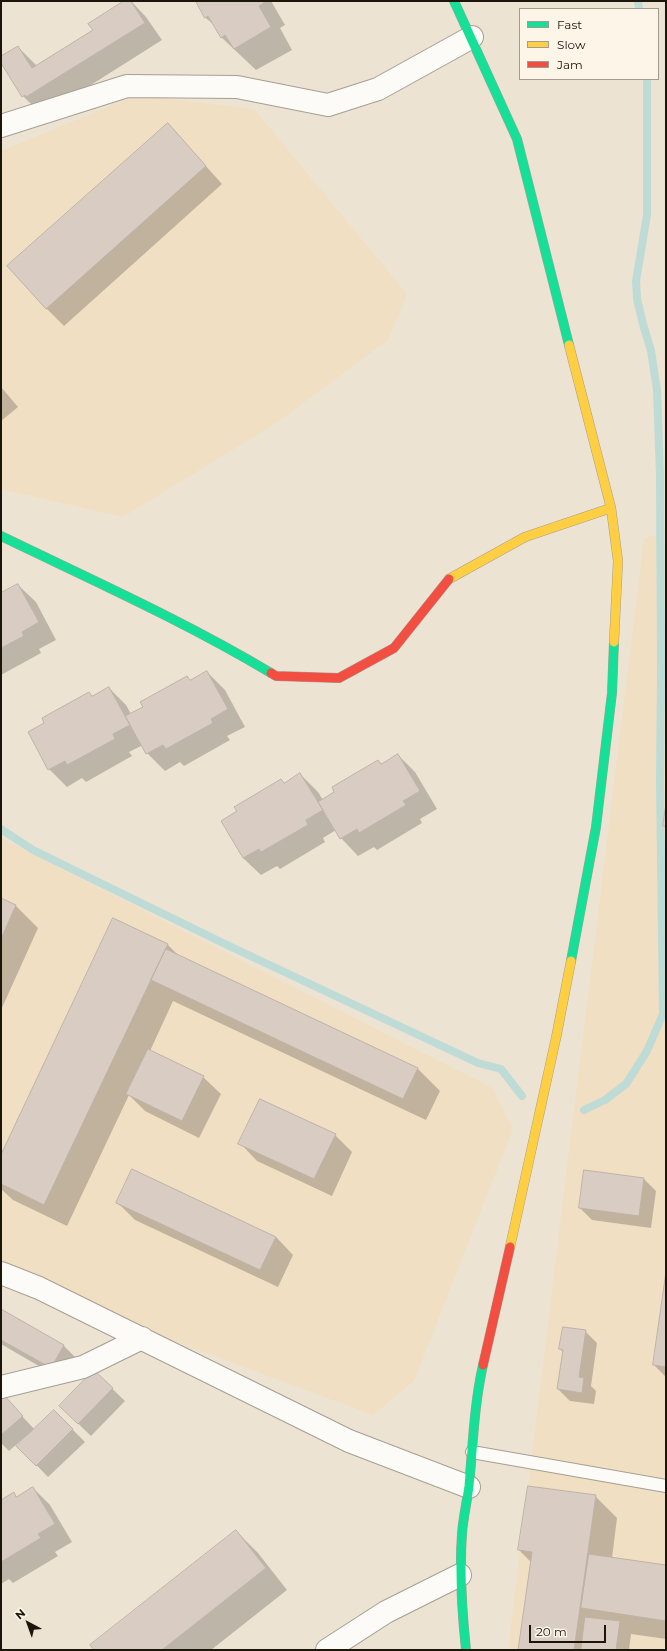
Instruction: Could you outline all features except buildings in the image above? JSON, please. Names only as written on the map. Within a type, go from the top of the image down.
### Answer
[{"type":"street","points":[[454,1],[472,36],[517,139],[611,508],[618,561],[612,693],[596,827],[556,1038],[477,1393],[469,1487],[462,1533],[460,1575],[461,1606],[466,1650]]},
{"type":"street","points":[[1,126],[127,86],[237,87],[328,105],[378,89],[472,36]]},
{"type":"street","points":[[1,536],[186,626],[233,650],[276,676],[340,678],[394,648],[449,580],[525,537],[611,508]]},
{"type":"street","points":[[1,1273],[39,1288],[349,1441],[469,1487]]},
{"type":"street","points":[[1,1387],[84,1367],[142,1338]]},
{"type":"street","points":[[327,1650],[386,1612],[460,1575]]},
{"type":"lane","points":[[472,1452],[666,1486]]},
{"type":"shaded area","points":[[163,98],[254,109],[407,294],[388,340],[278,422],[123,517],[1,489],[1,151],[127,99]]},
{"type":"shaded area","points":[[666,534],[666,1650],[508,1650],[644,538]]},
{"type":"shaded area","points":[[1,838],[492,1088],[513,1129],[414,1381],[373,1415],[1,1277]]},
{"type":"waterway","points":[[638,1],[639,8]]},
{"type":"waterway","points":[[584,1110],[605,1100],[626,1084],[647,1051],[663,1014],[660,782],[660,475],[657,390],[651,351],[637,299],[636,281],[647,215],[647,80]]},
{"type":"waterway","points":[[1,829],[33,850],[225,944],[478,1063],[501,1069],[522,1096]]},
{"type":"traffic: fast","points":[[454,1],[517,139],[569,345]]},
{"type":"traffic: fast","points":[[1,536],[171,618],[271,673]]},
{"type":"traffic: fast","points":[[571,961],[596,827],[612,693],[614,642]]},
{"type":"traffic: fast","points":[[466,1650],[461,1592],[462,1534],[469,1486],[476,1410],[483,1365]]},
{"type":"traffic: slow","points":[[569,345],[611,508],[618,561],[614,642]]},
{"type":"traffic: slow","points":[[449,579],[525,537],[611,508]]},
{"type":"traffic: slow","points":[[510,1247],[556,1038],[571,961]]},
{"type":"traffic: jam","points":[[271,673],[276,676],[339,678],[394,648],[449,579]]},
{"type":"traffic: jam","points":[[483,1365],[510,1247]]}]
